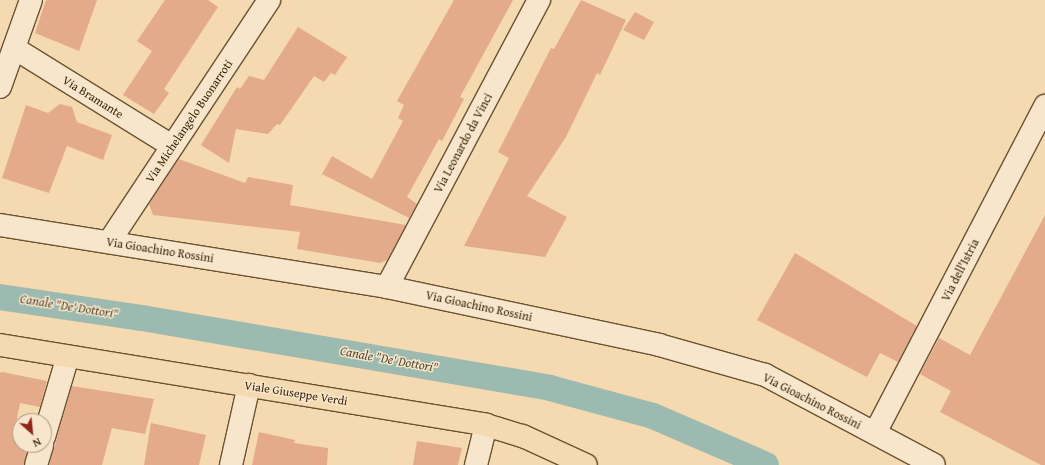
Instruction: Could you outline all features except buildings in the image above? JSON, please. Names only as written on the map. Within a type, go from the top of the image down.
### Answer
[{"type":"main road","name":"Viale Giuseppe Verdi","points":[[0,345],[486,425],[523,436],[586,465]]},
{"type":"street","points":[[0,87],[31,0]]},
{"type":"street","name":"Via Michelangelo Buonarroti","points":[[109,242],[269,0]]},
{"type":"street","name":"Via Leonardo da Vinci","points":[[388,287],[539,0]]},
{"type":"street","name":"Via Bramante","points":[[14,48],[172,146]]},
{"type":"street","name":"Via dell'Istria","points":[[875,433],[1037,138],[1045,106]]},
{"type":"street","name":"Via Gioachino Rossini","points":[[0,225],[388,287],[659,345],[765,375],[934,465]]},
{"type":"street","points":[[51,413],[68,356]]},
{"type":"street","points":[[231,465],[249,385]]},
{"type":"street","points":[[476,465],[486,425]]},
{"type":"street","points":[[36,465],[40,453]]},
{"type":"waterway","name":"Canale \"De' Dottori\"","points":[[0,297],[142,318],[550,388],[653,416],[766,465]]}]
